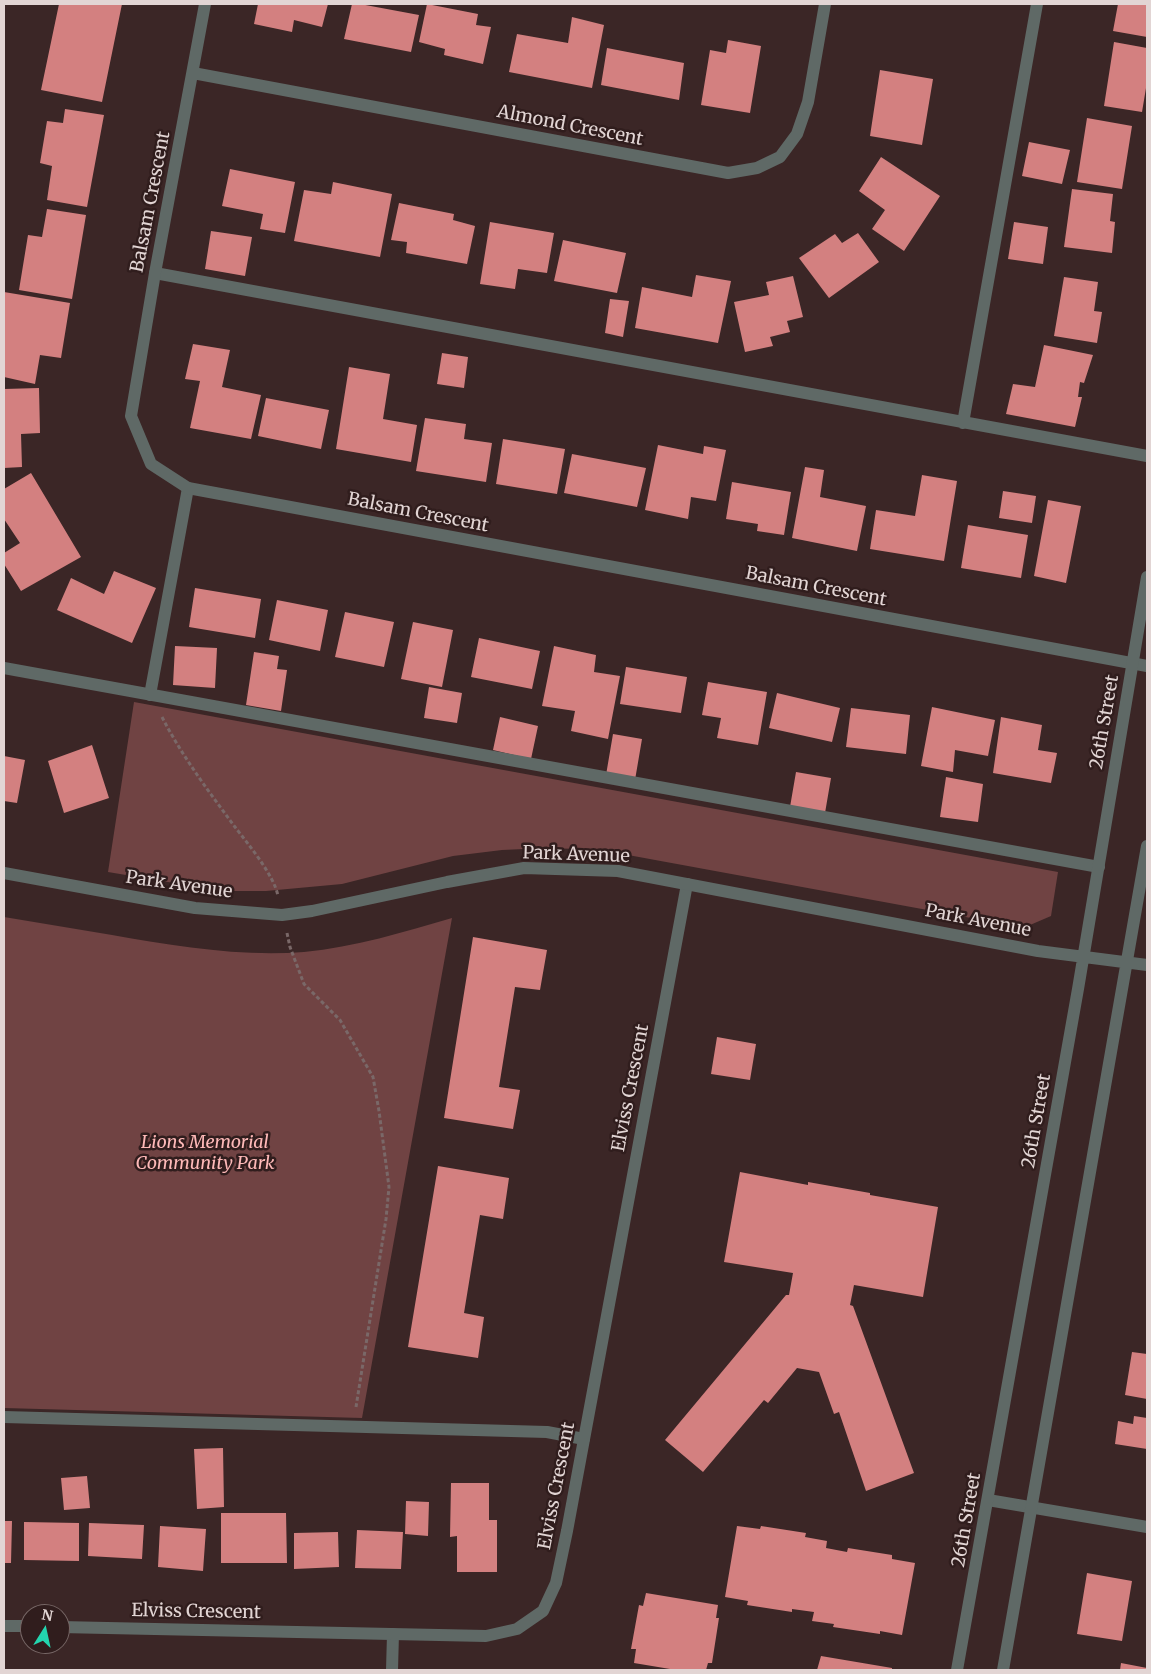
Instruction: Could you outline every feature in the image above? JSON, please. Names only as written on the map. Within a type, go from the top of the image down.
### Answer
[{"type":"street","name":"Balsam Crescent","points":[[205,4],[155,273],[131,416],[151,464],[188,488],[1147,666]]},
{"type":"street","name":"Almond Crescent","points":[[192,73],[728,173],[757,168],[780,157],[797,134],[808,102],[825,4]]},
{"type":"street","points":[[963,423],[1037,4]]},
{"type":"street","points":[[155,273],[1147,456]]},
{"type":"street","points":[[150,695],[188,488]]},
{"type":"street","name":"26th Street","points":[[957,1670],[1084,956],[1147,576]]},
{"type":"street","points":[[4,668],[1099,867]]},
{"type":"street","points":[[1003,1670],[1147,846]]},
{"type":"street","name":"Park Avenue","points":[[4,873],[202,909],[282,915],[312,911],[447,882],[524,868],[618,871],[1038,951],[1147,965]]},
{"type":"street","name":"Elviss Crescent","points":[[70,1627],[486,1636],[517,1629],[543,1611],[556,1583],[687,884]]},
{"type":"street","points":[[4,1417],[547,1432],[584,1439]]},
{"type":"street","points":[[988,1500],[1147,1527]]},
{"type":"street","points":[[4,1626],[20,1626]]},
{"type":"street","points":[[392,1670],[393,1634]]},
{"type":"path","points":[[150,695],[169,731],[198,776],[260,861],[277,889],[290,947],[304,984],[340,1020],[373,1077],[389,1187],[386,1219],[353,1427]]},
{"type":"green space","points":[[134,702],[1058,872],[1051,916],[1020,927],[628,855],[579,849],[502,850],[453,856],[342,884],[266,891],[234,891],[204,888],[108,872]]},
{"type":"green space","name":"Lions Memorial Community Park","points":[[4,917],[184,947],[256,953],[323,950],[398,934],[452,918],[362,1418],[4,1408]]},
{"type":"building","points":[[59,4],[122,4],[102,102],[41,90]]},
{"type":"building","points":[[258,4],[328,4],[322,27],[294,20],[292,32],[254,24]]},
{"type":"building","points":[[352,4],[419,15],[411,52],[344,39]]},
{"type":"building","points":[[427,4],[478,14],[476,25],[491,27],[483,64],[444,55],[445,49],[419,42]]},
{"type":"building","points":[[1118,4],[1147,4],[1147,37],[1113,31]]},
{"type":"building","points":[[572,17],[604,25],[592,88],[509,72],[517,34],[568,43]]},
{"type":"building","points":[[728,40],[761,46],[750,113],[701,105],[710,50],[726,53]]},
{"type":"building","points":[[1114,42],[1147,48],[1147,82],[1142,112],[1104,106]]},
{"type":"building","points":[[607,48],[684,63],[679,100],[601,85]]},
{"type":"building","points":[[880,70],[933,79],[922,145],[870,136]]},
{"type":"building","points":[[65,109],[104,115],[87,207],[47,200],[52,166],[40,163],[47,121],[63,123]]},
{"type":"building","points":[[1087,118],[1132,126],[1122,189],[1077,182]]},
{"type":"building","points":[[1029,142],[1070,150],[1062,184],[1022,176]]},
{"type":"building","points":[[881,157],[940,196],[904,251],[872,229],[885,210],[859,191]]},
{"type":"building","points":[[230,169],[295,182],[285,233],[260,229],[263,214],[222,206]]},
{"type":"building","points":[[333,182],[392,194],[380,257],[294,241],[304,190],[331,194]]},
{"type":"building","points":[[1072,189],[1113,194],[1110,221],[1115,222],[1112,253],[1064,247]]},
{"type":"building","points":[[399,203],[454,214],[453,220],[475,226],[467,264],[406,253],[407,242],[391,240]]},
{"type":"building","points":[[47,209],[86,215],[72,299],[19,290],[28,235],[42,237]]},
{"type":"building","points":[[490,222],[554,233],[547,273],[518,269],[515,289],[480,284]]},
{"type":"building","points":[[1014,222],[1048,227],[1043,264],[1008,259]]},
{"type":"building","points":[[211,231],[252,237],[245,276],[205,269]]},
{"type":"building","points":[[858,233],[879,262],[829,298],[799,258],[835,234],[842,243]]},
{"type":"building","points":[[563,240],[626,253],[617,293],[554,281]]},
{"type":"building","points":[[696,275],[731,281],[718,343],[635,328],[642,287],[692,297]]},
{"type":"building","points":[[793,276],[803,317],[787,321],[790,332],[770,337],[773,346],[745,352],[734,302],[769,295],[766,282]]},
{"type":"building","points":[[1064,277],[1098,282],[1094,311],[1102,312],[1097,343],[1054,336]]},
{"type":"building","points":[[4,292],[70,303],[61,358],[40,355],[35,384],[4,377]]},
{"type":"building","points":[[610,299],[629,301],[623,337],[605,333]]},
{"type":"building","points":[[193,344],[230,350],[222,387],[261,395],[251,439],[190,428],[200,381],[185,379]]},
{"type":"building","points":[[1044,345],[1093,355],[1084,383],[1080,382],[1078,397],[1082,397],[1075,427],[1006,414],[1013,384],[1035,387]]},
{"type":"building","points":[[442,353],[468,357],[464,388],[437,384]]},
{"type":"building","points":[[349,367],[390,374],[383,419],[417,425],[411,462],[336,449]]},
{"type":"building","points":[[39,388],[40,433],[21,434],[22,467],[4,468],[4,389]]},
{"type":"building","points":[[266,398],[329,410],[321,449],[258,436]]},
{"type":"building","points":[[425,418],[466,424],[464,439],[492,443],[486,482],[416,471]]},
{"type":"building","points":[[503,439],[565,449],[557,494],[496,484]]},
{"type":"building","points":[[658,445],[703,454],[704,446],[726,450],[716,501],[691,497],[688,519],[645,510]]},
{"type":"building","points":[[572,454],[646,468],[637,507],[564,493]]},
{"type":"building","points":[[805,467],[824,470],[820,497],[866,506],[857,551],[792,538]]},
{"type":"building","points":[[31,473],[81,557],[21,591],[4,564],[4,553],[20,543],[4,519],[4,489]]},
{"type":"building","points":[[922,475],[957,481],[944,561],[870,549],[876,510],[915,516]]},
{"type":"building","points":[[732,482],[791,492],[784,535],[757,531],[758,524],[726,519]]},
{"type":"building","points":[[1003,491],[1036,496],[1032,523],[999,518]]},
{"type":"building","points":[[1048,500],[1081,506],[1066,583],[1034,576]]},
{"type":"building","points":[[968,525],[1028,535],[1021,578],[961,568]]},
{"type":"building","points":[[114,571],[156,588],[132,643],[57,610],[71,578],[104,594]]},
{"type":"building","points":[[195,588],[261,599],[255,638],[189,627]]},
{"type":"building","points":[[277,600],[328,610],[320,651],[269,640]]},
{"type":"building","points":[[345,612],[394,622],[384,667],[335,657]]},
{"type":"building","points":[[413,622],[453,630],[442,687],[401,679]]},
{"type":"building","points":[[479,638],[540,651],[532,689],[471,677]]},
{"type":"building","points":[[175,646],[217,648],[215,688],[173,685]]},
{"type":"building","points":[[554,646],[596,655],[594,672],[620,676],[608,739],[571,731],[575,711],[542,706]]},
{"type":"building","points":[[254,652],[279,656],[277,669],[287,670],[281,711],[246,705]]},
{"type":"building","points":[[626,667],[687,677],[681,713],[620,704]]},
{"type":"building","points":[[708,682],[767,692],[758,745],[717,738],[721,718],[702,715]]},
{"type":"building","points":[[429,687],[462,693],[457,723],[424,718]]},
{"type":"building","points":[[777,693],[840,708],[832,742],[769,728]]},
{"type":"building","points":[[932,707],[995,720],[988,756],[955,750],[953,772],[921,766]]},
{"type":"building","points":[[851,708],[910,715],[906,754],[846,747]]},
{"type":"building","points":[[500,717],[538,726],[531,759],[493,750]]},
{"type":"building","points":[[1001,717],[1042,725],[1038,750],[1057,753],[1051,783],[993,773]]},
{"type":"building","points":[[613,734],[642,739],[635,780],[606,775]]},
{"type":"building","points":[[92,745],[109,798],[64,813],[48,761]]},
{"type":"building","points":[[4,756],[25,760],[17,803],[4,801]]},
{"type":"building","points":[[796,772],[831,778],[825,813],[790,807]]},
{"type":"building","points":[[946,777],[983,784],[978,822],[940,817]]},
{"type":"building","points":[[473,937],[547,950],[540,990],[515,987],[499,1087],[520,1090],[513,1129],[444,1118]]},
{"type":"building","points":[[717,1037],[756,1044],[750,1080],[711,1074]]},
{"type":"building","points":[[438,1166],[509,1178],[503,1219],[480,1215],[464,1313],[484,1317],[478,1358],[408,1347]]},
{"type":"building","points":[[740,1172],[808,1185],[808,1182],[938,1207],[923,1297],[854,1285],[850,1305],[853,1306],[914,1473],[866,1491],[839,1412],[834,1414],[819,1372],[797,1368],[768,1403],[764,1400],[703,1472],[665,1440],[786,1295],[789,1295],[793,1273],[724,1262]]},
{"type":"building","points":[[1132,1352],[1147,1354],[1147,1399],[1125,1395]]},
{"type":"building","points":[[1134,1416],[1147,1418],[1147,1449],[1115,1444],[1118,1421],[1133,1424]]},
{"type":"building","points":[[223,1448],[224,1507],[197,1509],[194,1449]]},
{"type":"building","points":[[87,1476],[90,1508],[64,1510],[61,1478]]},
{"type":"building","points":[[451,1483],[489,1483],[489,1520],[497,1520],[497,1572],[457,1572],[457,1536],[450,1537]]},
{"type":"building","points":[[406,1501],[429,1502],[428,1536],[405,1534]]},
{"type":"building","points":[[221,1513],[286,1513],[287,1563],[221,1563]]},
{"type":"building","points":[[4,1521],[12,1521],[11,1563],[4,1563]]},
{"type":"building","points":[[24,1522],[79,1523],[79,1561],[24,1560]]},
{"type":"building","points":[[89,1523],[144,1525],[142,1559],[88,1556]]},
{"type":"building","points":[[160,1526],[206,1529],[203,1571],[158,1567]]},
{"type":"building","points":[[737,1526],[760,1529],[761,1526],[806,1533],[805,1537],[827,1541],[826,1548],[847,1552],[848,1548],[892,1555],[892,1559],[915,1563],[902,1635],[880,1631],[880,1634],[833,1627],[834,1624],[812,1621],[814,1612],[792,1609],[792,1612],[747,1605],[748,1601],[725,1597]]},
{"type":"building","points":[[357,1530],[403,1532],[401,1569],[355,1568]]},
{"type":"building","points":[[338,1532],[339,1567],[294,1569],[294,1533]]},
{"type":"building","points":[[1087,1573],[1132,1581],[1122,1641],[1077,1634]]},
{"type":"building","points":[[646,1593],[718,1605],[716,1618],[719,1618],[712,1663],[708,1663],[706,1670],[676,1670],[634,1663],[636,1649],[631,1649],[639,1605],[643,1606]]},
{"type":"building","points":[[821,1656],[892,1668],[892,1670],[817,1670]]},
{"type":"building","points":[[1121,1663],[1147,1668],[1147,1670],[1120,1670]]}]
